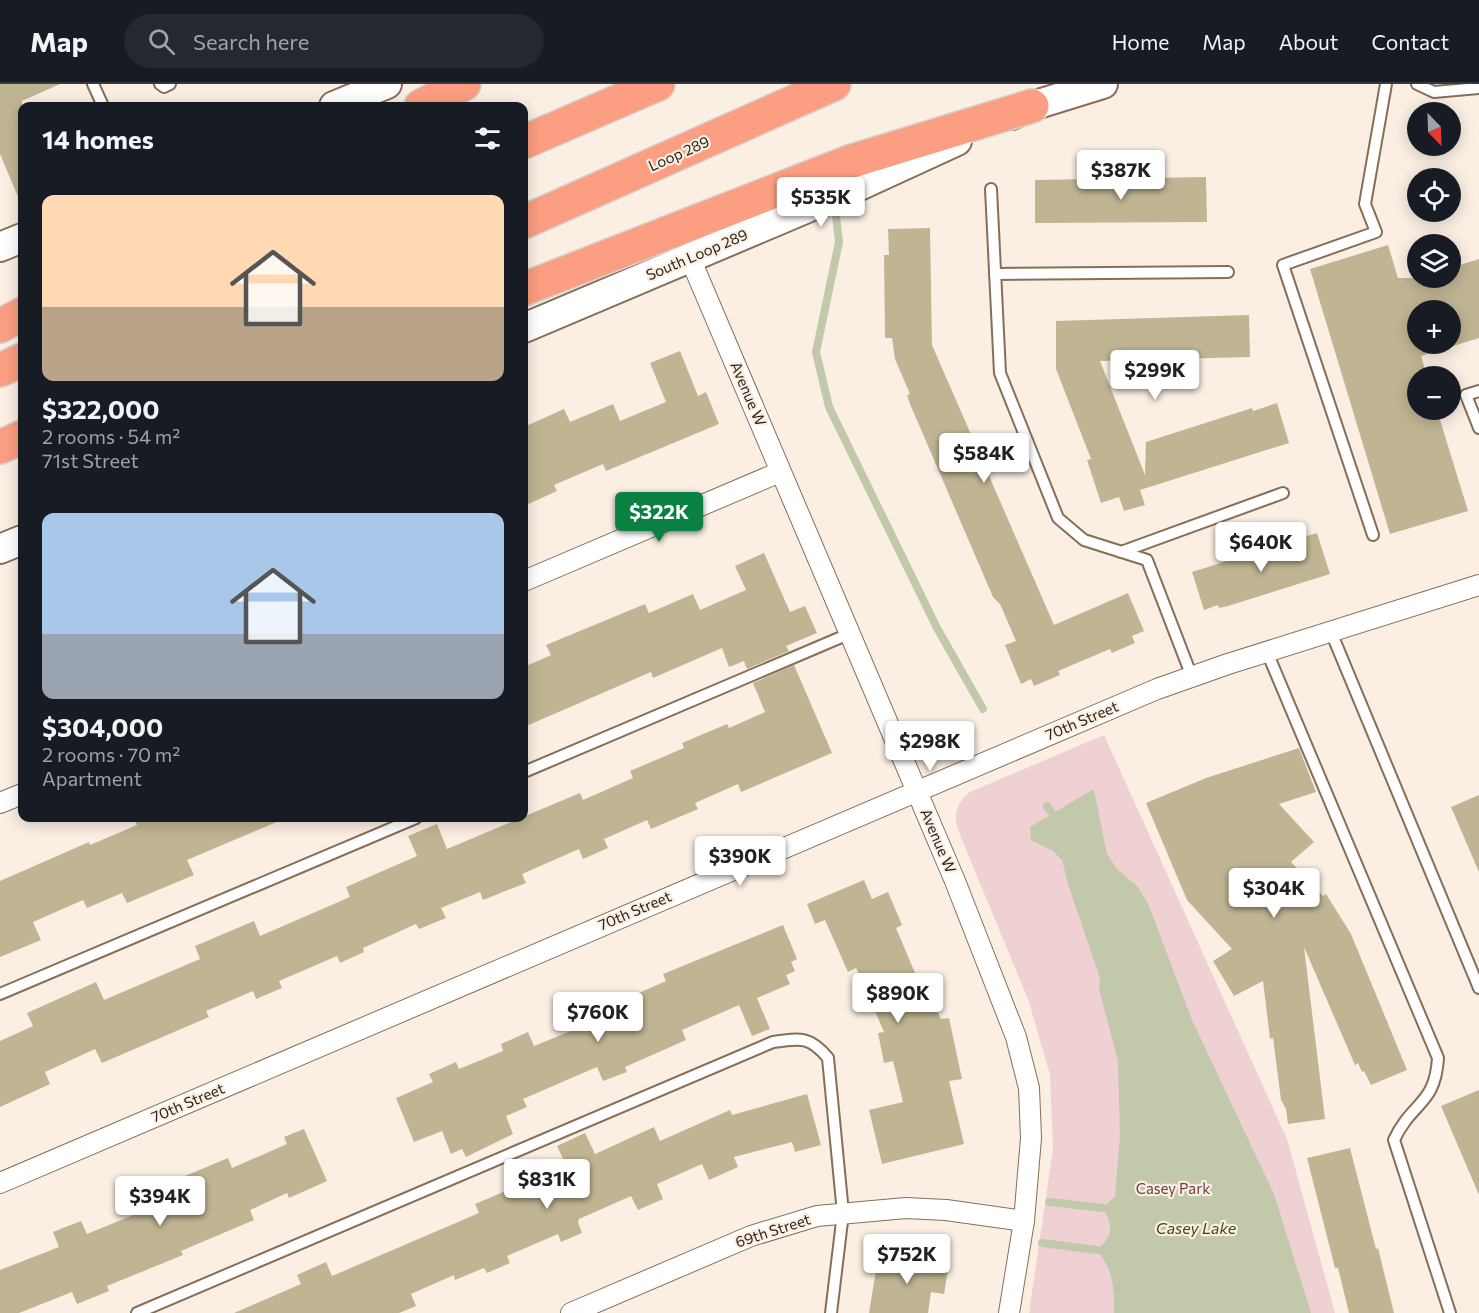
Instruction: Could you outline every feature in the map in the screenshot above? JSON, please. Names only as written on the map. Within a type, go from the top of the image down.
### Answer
[{"type":"highway","points":[[429,102],[464,84]]},
{"type":"highway","points":[[528,140],[658,84]]},
{"type":"highway","name":"Loop 289","points":[[528,220],[834,84]]},
{"type":"highway","points":[[528,287],[849,162],[1032,106]]},
{"type":"highway","points":[[0,326],[18,316]]},
{"type":"highway","points":[[0,370],[18,362]]},
{"type":"highway","points":[[0,447],[18,439]]},
{"type":"highway","points":[[0,456],[18,450]]},
{"type":"main road","name":"South Loop 289","points":[[528,326],[857,187],[1032,106],[1103,84]]},
{"type":"main road","points":[[343,102],[380,85]]},
{"type":"main road","points":[[0,247],[18,240]]},
{"type":"main road","points":[[0,549],[18,542]]},
{"type":"street","name":"Avenue W","points":[[690,258],[917,790],[1016,1037],[1029,1088],[1030,1138],[1024,1221],[1009,1313]]},
{"type":"street","points":[[528,579],[780,472]]},
{"type":"street","name":"70th Street","points":[[0,1183],[917,790],[1192,677],[1267,651],[1479,585]]},
{"type":"street","points":[[0,803],[18,796]]},
{"type":"street","name":"69th Street","points":[[570,1313],[751,1236],[796,1221],[843,1213],[906,1208],[946,1210],[1024,1221]]},
{"type":"lane","points":[[93,84],[101,102]]},
{"type":"lane","points":[[160,84],[164,87],[170,84]]},
{"type":"lane","points":[[1373,535],[1283,265],[1376,232],[1365,204],[1386,84]]},
{"type":"lane","points":[[1417,84],[1434,92],[1479,88]]},
{"type":"lane","points":[[991,189],[1000,373],[1058,518],[1084,540],[1147,560],[1192,677]]},
{"type":"lane","points":[[995,274],[1228,272]]},
{"type":"lane","points":[[1479,391],[1466,395],[1479,428]]},
{"type":"lane","points":[[1121,552],[1283,494]]},
{"type":"lane","points":[[1330,632],[1479,988]]},
{"type":"lane","points":[[528,770],[851,633]]},
{"type":"lane","points":[[1267,651],[1437,1058],[1436,1080],[1431,1094],[1403,1121],[1394,1140],[1450,1313]]},
{"type":"lane","points":[[0,994],[407,822]]},
{"type":"lane","points":[[137,1313],[773,1042],[797,1038],[815,1043],[828,1058],[843,1213],[831,1313]]},
{"type":"green space","name":"Casey Park","points":[[1104,735],[1287,1139],[1335,1313],[1029,1313],[1053,1149],[1050,1075],[1029,1002],[958,830],[956,814],[959,804],[970,792]]},
{"type":"water","name":"Casey Lake","points":[[1094,789],[1107,854],[1117,869],[1138,887],[1149,906],[1192,1020],[1274,1194],[1311,1313],[1114,1313],[1110,1272],[1096,1250],[1109,1236],[1109,1221],[1103,1208],[1115,1196],[1120,1136],[1118,1061],[1099,989],[1100,978],[1062,860],[1053,851],[1031,840],[1030,827]]},
{"type":"building","points":[[0,84],[60,84],[18,102],[18,197],[0,154]]},
{"type":"building","points":[[1206,177],[1207,222],[1035,223],[1035,180]]},
{"type":"building","points":[[930,228],[932,345],[1054,625],[1128,593],[1144,631],[1132,636],[1135,643],[1112,653],[1110,649],[1058,671],[1060,675],[1034,686],[1031,679],[1021,684],[1005,645],[1016,641],[1000,604],[993,597],[910,404],[907,395],[910,394],[895,359],[892,338],[885,338],[884,255],[889,255],[888,229]]},
{"type":"building","points":[[1388,245],[1398,278],[1407,278],[1407,288],[1461,288],[1461,265],[1479,259],[1479,338],[1461,344],[1461,300],[1407,300],[1407,354],[1427,354],[1421,356],[1424,366],[1407,366],[1407,420],[1440,420],[1468,511],[1390,534],[1310,269]]},
{"type":"building","points":[[1249,315],[1250,357],[1100,361],[1145,475],[1146,442],[1252,408],[1253,411],[1277,403],[1289,443],[1140,490],[1145,505],[1124,511],[1119,497],[1101,503],[1087,460],[1091,459],[1056,369],[1056,321]]},
{"type":"building","points":[[680,351],[698,396],[706,392],[719,424],[606,471],[603,464],[554,485],[557,491],[528,504],[528,425],[564,409],[570,422],[613,404],[620,421],[666,402],[650,363]]},
{"type":"building","points":[[1317,533],[1330,574],[1228,606],[1219,608],[1218,605],[1204,610],[1192,572]]},
{"type":"building","points":[[764,553],[790,612],[805,606],[817,633],[786,646],[789,651],[747,669],[744,661],[729,667],[722,648],[653,678],[651,672],[528,725],[528,665],[551,655],[546,645],[645,604],[649,613],[693,594],[700,610],[746,590],[735,566]]},
{"type":"building","points":[[794,665],[832,753],[741,792],[738,784],[695,803],[698,809],[651,829],[647,820],[604,839],[608,848],[583,859],[579,849],[522,874],[526,883],[483,900],[480,892],[441,908],[446,918],[419,929],[416,924],[363,948],[364,952],[340,963],[337,956],[279,981],[282,988],[256,999],[253,991],[206,1011],[209,1017],[102,1063],[95,1049],[45,1072],[50,1084],[0,1107],[0,1041],[33,1026],[27,1013],[96,982],[104,1000],[200,959],[195,946],[254,921],[260,936],[350,897],[346,887],[417,856],[408,836],[437,824],[447,849],[511,822],[528,822],[528,815],[580,793],[583,800],[633,778],[630,771],[684,748],[682,743],[727,724],[729,728],[765,712],[753,683]]},
{"type":"building","points":[[1299,748],[1316,792],[1279,804],[1314,842],[1291,862],[1323,896],[1326,894],[1351,934],[1407,1070],[1371,1085],[1358,1063],[1355,1065],[1304,947],[1325,1119],[1288,1124],[1286,1109],[1281,1100],[1273,1038],[1270,1039],[1263,981],[1234,996],[1213,961],[1232,949],[1187,900],[1146,803],[1206,778]]},
{"type":"building","points":[[1479,795],[1479,872],[1451,807]]},
{"type":"building","points":[[136,822],[277,822],[187,860],[194,875],[127,903],[122,893],[87,908],[83,900],[33,922],[41,940],[0,957],[0,881],[89,842],[90,845],[137,825]]},
{"type":"building","points":[[864,880],[872,899],[888,892],[902,925],[896,928],[918,980],[923,978],[941,1019],[949,1018],[962,1079],[949,1081],[964,1144],[882,1164],[869,1110],[903,1102],[893,1061],[884,1063],[878,1033],[884,1032],[856,968],[848,972],[825,920],[815,924],[807,904]]},
{"type":"building","points":[[783,925],[797,959],[791,962],[795,971],[786,975],[790,984],[757,998],[770,1029],[752,1036],[739,1005],[682,1030],[686,1040],[625,1067],[627,1072],[603,1081],[597,1067],[523,1099],[527,1107],[506,1116],[513,1134],[466,1157],[462,1149],[451,1154],[442,1131],[414,1142],[396,1098],[433,1082],[429,1074],[456,1062],[459,1069],[503,1051],[501,1044],[528,1032],[534,1046],[588,1024],[581,1008],[611,996],[614,1004],[666,981],[663,974]]},
{"type":"building","points":[[1479,1090],[1479,1195],[1441,1106]]},
{"type":"building","points":[[807,1094],[821,1145],[795,1152],[792,1142],[734,1157],[738,1167],[709,1180],[702,1164],[657,1184],[663,1199],[638,1210],[631,1196],[579,1219],[582,1233],[561,1242],[558,1234],[507,1256],[510,1263],[487,1273],[484,1268],[455,1280],[454,1275],[411,1294],[416,1306],[399,1313],[234,1313],[301,1284],[297,1275],[326,1262],[332,1276],[479,1213],[475,1204],[525,1183],[528,1191],[570,1173],[557,1146],[585,1133],[595,1154],[654,1127],[660,1141],[730,1110],[732,1115]]},
{"type":"building","points":[[304,1129],[327,1181],[289,1198],[287,1193],[250,1210],[254,1220],[181,1251],[183,1255],[107,1286],[109,1291],[77,1304],[72,1292],[19,1313],[0,1313],[0,1270],[59,1247],[53,1232],[81,1221],[87,1234],[136,1214],[130,1199],[228,1158],[232,1168],[287,1144],[284,1137]]},
{"type":"building","points":[[1350,1148],[1394,1313],[1349,1313],[1338,1268],[1335,1268],[1307,1158]]},
{"type":"building","points":[[887,1254],[949,1263],[944,1294],[931,1292],[928,1313],[869,1313],[876,1270],[884,1272]]},
{"type":"waterway","points":[[836,216],[839,242],[816,352],[829,407],[937,628],[983,709]]},
{"type":"waterway","points":[[1047,806],[1052,813]]},
{"type":"waterway","points":[[1049,1202],[1103,1208]]},
{"type":"waterway","points":[[1042,1243],[1096,1250]]}]
